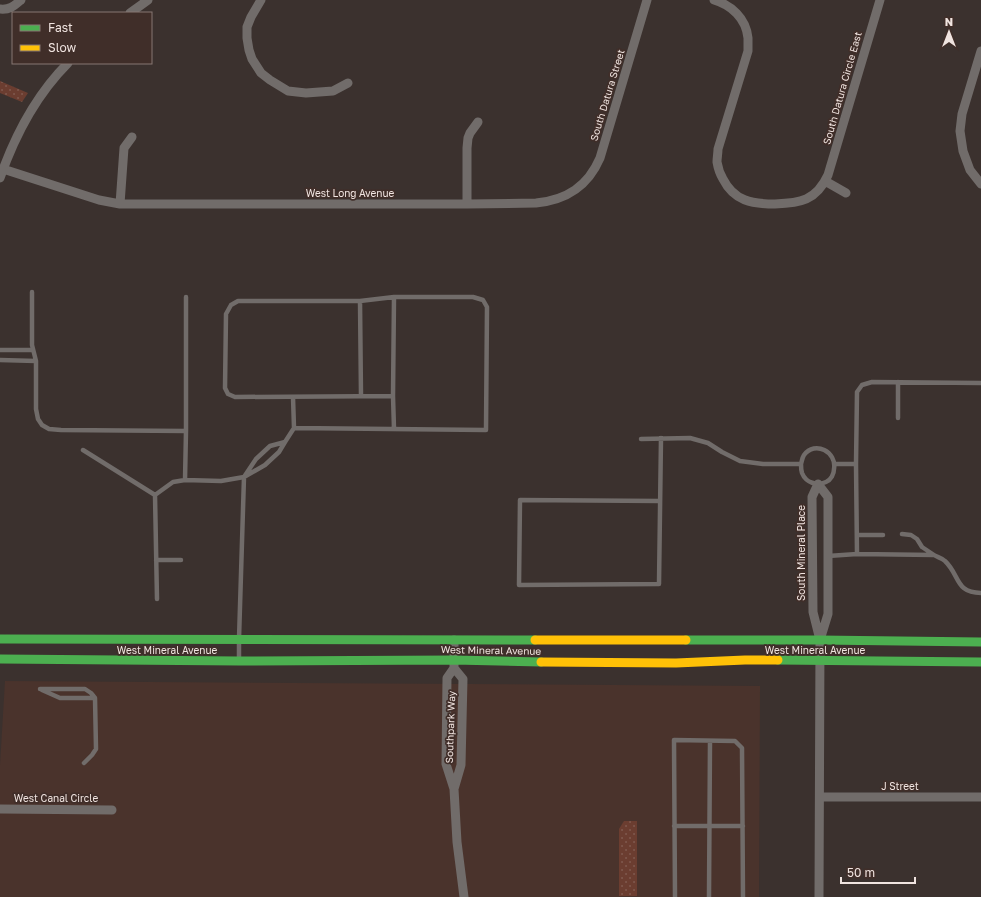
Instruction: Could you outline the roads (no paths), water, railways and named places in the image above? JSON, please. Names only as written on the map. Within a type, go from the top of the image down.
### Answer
[{"type":"main road","name":"West Mineral Avenue","points":[[0,639],[820,640],[981,642]]},
{"type":"main road","name":"West Mineral Avenue","points":[[0,659],[454,664],[676,663],[745,660],[981,662]]},
{"type":"street","points":[[0,9],[7,10],[22,0]]},
{"type":"street","points":[[131,12],[148,0]]},
{"type":"street","points":[[261,0],[251,17],[248,27],[249,50],[252,59],[261,73],[288,91],[306,93],[333,91],[348,83]]},
{"type":"street","name":"South Datura Street","points":[[576,189],[589,177],[600,158],[647,0]]},
{"type":"street","name":"South Datura Circle East","points":[[714,0],[736,12],[743,22],[748,38],[748,51],[718,149],[718,168],[726,186],[733,193],[745,201],[759,204],[797,203],[813,195],[825,181],[880,0]]},
{"type":"street","points":[[981,51],[962,114],[960,131],[963,151],[970,170],[981,184]]},
{"type":"street","points":[[0,178],[3,165],[29,114],[48,86],[67,64]]},
{"type":"street","points":[[467,204],[467,148],[470,133],[478,122]]},
{"type":"street","points":[[120,204],[124,148],[132,137]]},
{"type":"street","name":"West Long Avenue","points":[[3,165],[99,200],[120,204],[467,204],[546,202],[560,199],[576,189]]},
{"type":"street","points":[[825,181],[846,193]]},
{"type":"street","name":"South Mineral Place","points":[[820,640],[828,614],[828,496],[818,484],[812,497],[812,605],[820,640],[820,897]]},
{"type":"street","name":"Southpark Way","points":[[454,640],[454,664],[447,678],[446,764],[454,789],[457,842],[464,897]]},
{"type":"street","name":"Southpark Way","points":[[454,664],[463,679],[461,766],[454,789]]},
{"type":"street","name":"J Street","points":[[820,797],[981,797]]},
{"type":"street","name":"West Canal Circle","points":[[0,809],[112,810]]},
{"type":"lane","points":[[32,292],[32,345],[36,361],[36,409],[38,419],[42,425],[49,429],[61,430],[186,432]]},
{"type":"lane","points":[[186,297],[186,480]]},
{"type":"lane","points":[[394,297],[394,429]]},
{"type":"lane","points":[[294,428],[486,430],[487,307],[482,300],[473,297],[394,297],[360,301],[238,301],[231,305],[226,314],[225,388],[228,394],[235,397],[393,396]]},
{"type":"lane","points":[[360,301],[361,396]]},
{"type":"lane","points":[[0,350],[33,350]]},
{"type":"lane","points":[[0,360],[36,361]]},
{"type":"lane","points":[[857,554],[857,392],[862,385],[872,382],[981,383]]},
{"type":"lane","points":[[898,382],[898,418]]},
{"type":"lane","points":[[155,495],[173,482],[186,480],[221,480],[244,477],[265,465],[279,452],[294,428],[293,396]]},
{"type":"lane","points":[[660,501],[520,500],[519,585],[659,584],[661,438]]},
{"type":"lane","points":[[641,439],[690,438],[708,443],[740,461],[763,464],[801,464]]},
{"type":"lane","points":[[239,661],[244,477],[256,459],[270,446],[285,442]]},
{"type":"lane","points":[[819,448],[827,451],[832,456],[835,464],[834,474],[828,481],[818,484],[810,482],[805,478],[802,472],[801,464],[804,456],[810,450],[819,448]]},
{"type":"lane","points":[[83,450],[155,495]]},
{"type":"lane","points":[[835,464],[856,464]]},
{"type":"lane","points":[[155,495],[157,599]]},
{"type":"lane","points":[[902,534],[911,535],[934,555],[945,560],[963,588],[973,593],[981,593]]},
{"type":"lane","points":[[857,535],[883,535]]},
{"type":"lane","points":[[828,556],[857,554],[934,555]]},
{"type":"lane","points":[[156,560],[181,560]]},
{"type":"lane","points":[[84,763],[96,749],[95,698],[85,689],[40,689],[60,698],[95,698]]},
{"type":"lane","points":[[674,897],[674,740],[734,741],[742,748],[743,897]]},
{"type":"lane","points":[[709,897],[710,741]]},
{"type":"lane","points":[[674,826],[743,826]]}]
